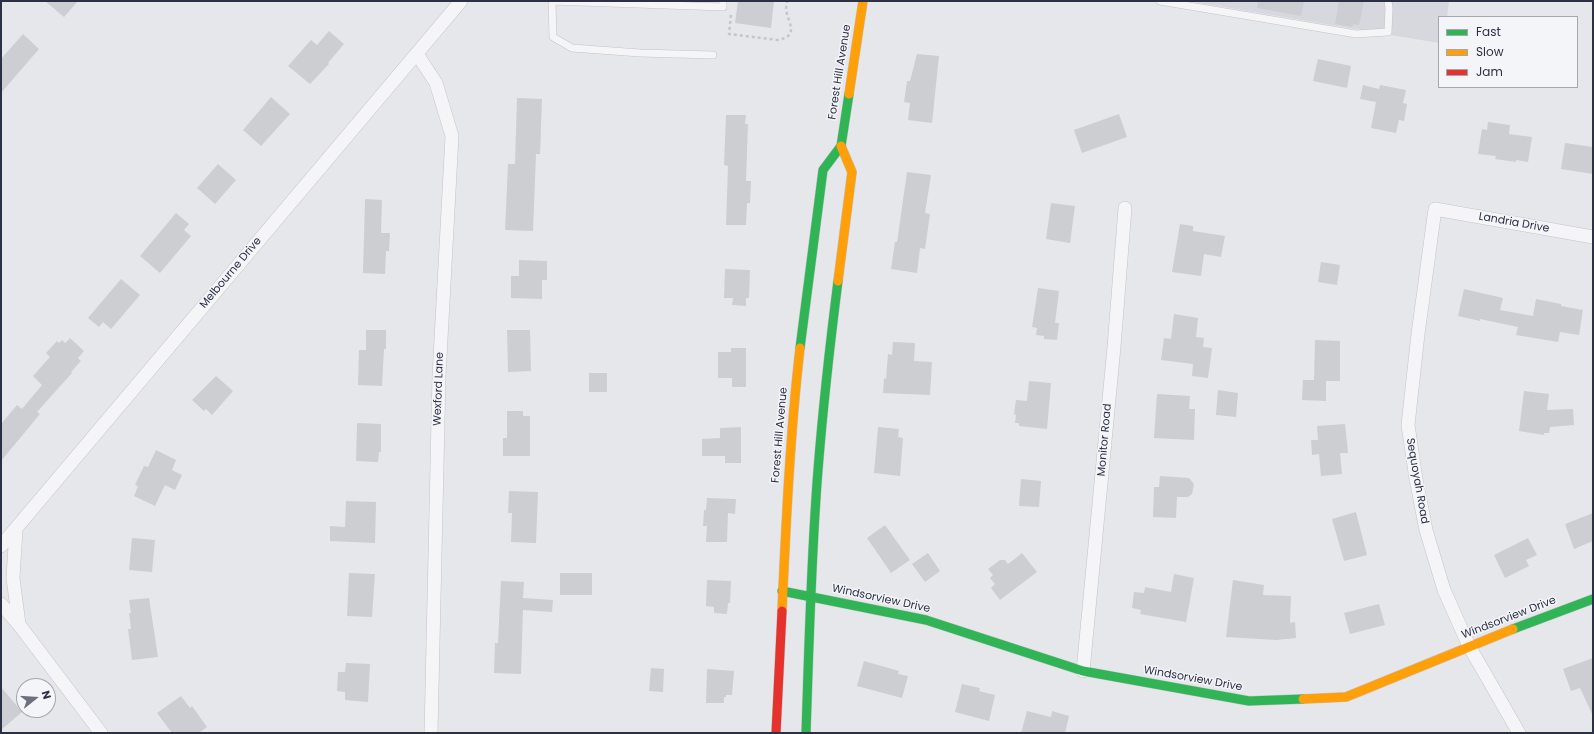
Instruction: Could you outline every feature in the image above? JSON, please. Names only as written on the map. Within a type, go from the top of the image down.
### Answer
[{"type":"main road","name":"Forest Hill Avenue","points":[[776,733],[787,502],[794,403],[806,297],[823,170],[841,146],[863,1]]},
{"type":"main road","points":[[806,733],[821,434],[828,360],[852,172],[841,146]]},
{"type":"main road","name":"Windsorview Drive","points":[[782,591],[926,620],[1083,671],[1249,701],[1346,698],[1469,646],[1593,599]]},
{"type":"street","name":"Melbourne Drive","points":[[1,546],[461,1]]},
{"type":"street","name":"Wexford Lane","points":[[417,54],[436,83],[452,136],[439,376],[431,733]]},
{"type":"street","name":"Monitor Road","points":[[1083,671],[1113,355],[1125,208]]},
{"type":"street","name":"Landria Drive","points":[[1435,209],[1593,237]]},
{"type":"street","name":"Sequoyah Road","points":[[1435,209],[1418,334],[1408,425],[1426,530],[1444,590],[1469,646],[1519,733]]},
{"type":"street","points":[[16,529],[13,556],[13,578],[20,626]]},
{"type":"street","points":[[1,604],[20,626],[101,733]]},
{"type":"lane","points":[[714,55],[640,53],[572,48],[553,37],[552,2],[657,3],[723,7],[723,1]]},
{"type":"lane","points":[[1160,1],[1356,34],[1388,32],[1388,1]]},
{"type":"path","points":[[731,14],[729,34],[778,40],[783,39],[791,33],[792,29],[786,9],[787,1]]},
{"type":"shaded area","points":[[1188,1],[1449,1],[1447,16],[1438,16],[1438,43]]},
{"type":"building","points":[[45,1],[78,1],[64,17]]},
{"type":"building","points":[[738,1],[774,1],[771,28],[735,23]]},
{"type":"building","points":[[1258,1],[1304,1],[1301,16],[1257,8]]},
{"type":"building","points":[[1339,1],[1364,1],[1359,25],[1353,24],[1352,27],[1335,24]]},
{"type":"building","points":[[329,31],[344,44],[328,63],[329,64],[310,84],[288,66],[311,40],[317,45]]},
{"type":"building","points":[[23,34],[39,49],[1,93],[1,59]]},
{"type":"building","points":[[917,54],[939,56],[932,123],[908,120],[910,103],[904,102],[907,81],[910,81]]},
{"type":"building","points":[[1318,59],[1351,66],[1347,88],[1313,81]]},
{"type":"building","points":[[1363,85],[1379,89],[1380,85],[1406,90],[1403,103],[1407,104],[1404,121],[1399,120],[1396,133],[1371,128],[1376,102],[1360,99]]},
{"type":"building","points":[[271,97],[290,114],[261,146],[243,130]]},
{"type":"building","points":[[517,98],[542,99],[540,154],[536,154],[533,231],[505,230],[508,164],[515,164]]},
{"type":"building","points":[[1119,114],[1127,137],[1082,153],[1074,130]]},
{"type":"building","points":[[726,115],[746,115],[745,124],[748,124],[746,181],[751,181],[750,203],[747,203],[746,225],[726,225],[728,166],[724,165]]},
{"type":"building","points":[[1488,122],[1510,125],[1509,134],[1532,137],[1528,162],[1495,159],[1496,156],[1478,154],[1482,129],[1487,130]]},
{"type":"building","points":[[1565,143],[1593,147],[1593,174],[1561,169]]},
{"type":"building","points":[[218,164],[236,180],[215,204],[197,188]]},
{"type":"building","points":[[907,172],[931,175],[925,213],[930,214],[925,249],[920,248],[917,273],[891,269],[895,242],[897,242]]},
{"type":"building","points":[[365,199],[382,200],[381,233],[390,233],[389,251],[386,251],[385,274],[363,273]]},
{"type":"building","points":[[1051,203],[1075,206],[1070,243],[1046,239]]},
{"type":"building","points":[[176,213],[189,224],[184,230],[191,236],[160,273],[140,256]]},
{"type":"building","points":[[1180,224],[1193,226],[1193,231],[1225,236],[1221,257],[1204,254],[1201,276],[1172,272]]},
{"type":"building","points":[[519,260],[547,261],[547,280],[542,280],[542,299],[511,298],[511,276],[519,276]]},
{"type":"building","points":[[1321,262],[1340,265],[1337,285],[1318,282]]},
{"type":"building","points":[[725,269],[750,270],[749,298],[746,298],[746,306],[732,305],[733,298],[724,298]]},
{"type":"building","points":[[121,279],[140,295],[111,329],[103,322],[99,327],[88,318]]},
{"type":"building","points":[[1038,288],[1059,291],[1055,323],[1059,323],[1057,340],[1044,339],[1044,336],[1036,335],[1037,328],[1032,327]]},
{"type":"building","points":[[1464,289],[1503,298],[1500,310],[1533,316],[1536,299],[1583,310],[1579,335],[1560,332],[1558,342],[1516,335],[1518,327],[1458,316]]},
{"type":"building","points":[[1174,314],[1198,318],[1196,337],[1204,338],[1203,347],[1212,348],[1208,378],[1192,376],[1193,364],[1161,360],[1164,338],[1171,339]]},
{"type":"building","points":[[366,330],[386,330],[386,349],[384,349],[382,386],[358,385],[359,350],[366,350]]},
{"type":"building","points":[[507,330],[530,330],[531,371],[508,372]]},
{"type":"building","points":[[70,338],[84,351],[78,358],[81,361],[37,412],[40,414],[1,461],[1,424],[17,405],[22,409],[42,385],[33,376],[50,357],[46,353],[57,341],[59,343],[62,340],[65,343]]},
{"type":"building","points":[[1315,340],[1340,341],[1340,381],[1326,381],[1326,401],[1302,400],[1303,380],[1314,380]]},
{"type":"building","points":[[893,342],[915,343],[914,361],[932,362],[930,395],[883,393],[888,354],[892,355]]},
{"type":"building","points":[[731,348],[746,348],[746,387],[732,387],[732,378],[718,378],[718,352],[731,352]]},
{"type":"building","points":[[589,373],[607,373],[607,392],[589,392]]},
{"type":"building","points":[[216,376],[233,391],[212,415],[206,409],[204,411],[192,400]]},
{"type":"building","points":[[1029,381],[1051,383],[1047,429],[1019,426],[1019,423],[1015,423],[1016,415],[1014,414],[1016,400],[1027,401]]},
{"type":"building","points":[[1218,390],[1238,393],[1236,417],[1216,415]]},
{"type":"building","points":[[1524,391],[1549,394],[1547,410],[1573,409],[1574,425],[1550,427],[1549,433],[1544,433],[1544,435],[1519,431]]},
{"type":"building","points":[[1157,394],[1190,396],[1189,409],[1195,409],[1194,440],[1154,438]]},
{"type":"building","points":[[507,411],[523,411],[523,416],[530,416],[530,456],[503,456],[503,438],[507,438]]},
{"type":"building","points":[[357,423],[381,424],[381,452],[379,452],[378,462],[356,461]]},
{"type":"building","points":[[1345,424],[1348,453],[1340,453],[1342,474],[1321,476],[1319,454],[1312,455],[1311,440],[1318,440],[1317,426]]},
{"type":"building","points":[[741,427],[741,463],[725,463],[725,456],[702,456],[702,439],[720,438],[720,428]]},
{"type":"building","points":[[878,427],[899,429],[898,437],[903,438],[900,476],[874,473]]},
{"type":"building","points":[[156,450],[176,460],[172,470],[182,475],[175,490],[165,485],[155,506],[134,496],[138,486],[135,485],[144,466],[148,467]]},
{"type":"building","points":[[1160,476],[1189,478],[1194,484],[1192,494],[1188,497],[1177,497],[1176,518],[1153,517],[1154,487],[1159,487]]},
{"type":"building","points":[[1021,479],[1041,481],[1039,507],[1019,506]]},
{"type":"building","points":[[509,491],[538,492],[536,543],[511,542],[512,513],[508,513]]},
{"type":"building","points":[[707,498],[736,499],[735,514],[728,513],[727,542],[706,542],[707,526],[703,526],[704,510],[706,510]]},
{"type":"building","points":[[346,501],[376,502],[375,543],[330,541],[330,526],[345,527]]},
{"type":"building","points":[[1356,512],[1367,555],[1344,561],[1332,519]]},
{"type":"building","points":[[1593,513],[1593,541],[1574,549],[1565,524]]},
{"type":"building","points":[[885,525],[910,560],[891,573],[867,538]]},
{"type":"building","points":[[132,538],[155,540],[152,572],[129,570]]},
{"type":"building","points":[[1528,538],[1537,555],[1526,560],[1529,566],[1505,578],[1494,555]]},
{"type":"building","points":[[928,553],[940,571],[925,582],[912,564]]},
{"type":"building","points":[[1022,553],[1037,572],[1000,600],[991,588],[995,584],[990,578],[993,575],[988,569],[1000,560],[1005,560],[1008,564]]},
{"type":"building","points":[[349,573],[375,574],[372,617],[347,616]]},
{"type":"building","points":[[560,573],[592,573],[592,595],[560,595]]},
{"type":"building","points":[[1174,574],[1194,578],[1186,622],[1140,614],[1141,610],[1132,608],[1134,592],[1144,593],[1145,587],[1171,592]]},
{"type":"building","points":[[707,580],[731,581],[730,603],[728,603],[727,614],[714,613],[714,607],[706,606]]},
{"type":"building","points":[[1233,580],[1264,585],[1263,595],[1291,596],[1290,623],[1295,622],[1296,638],[1276,640],[1226,637]]},
{"type":"building","points":[[501,581],[524,582],[523,598],[553,600],[552,612],[523,610],[521,674],[494,673],[495,643],[498,643]]},
{"type":"building","points":[[149,598],[158,657],[132,660],[128,629],[131,629],[129,600]]},
{"type":"building","points":[[1379,604],[1385,625],[1350,634],[1344,613]]},
{"type":"building","points":[[1593,658],[1593,716],[1580,688],[1571,691],[1563,669]]},
{"type":"building","points":[[864,661],[899,671],[898,674],[908,676],[902,698],[857,686]]},
{"type":"building","points":[[346,663],[370,664],[368,702],[345,700],[345,692],[337,691],[338,672],[345,672]]},
{"type":"building","points":[[651,668],[664,669],[663,692],[649,691]]},
{"type":"building","points":[[707,669],[734,671],[732,695],[726,695],[726,697],[724,697],[724,703],[706,703]]},
{"type":"building","points":[[962,684],[980,688],[979,691],[995,695],[989,721],[955,712]]},
{"type":"building","points":[[1,687],[16,705],[16,717],[1,730]]},
{"type":"building","points":[[181,696],[190,708],[192,706],[207,727],[199,733],[172,733],[157,713]]},
{"type":"building","points":[[1027,711],[1051,717],[1052,711],[1069,716],[1065,733],[1021,733]]},
{"type":"traffic: fast","points":[[800,348],[823,170],[841,146],[849,94]]},
{"type":"traffic: fast","points":[[806,733],[810,602],[820,446],[829,352],[838,281]]},
{"type":"traffic: fast","points":[[782,591],[926,620],[1083,671],[1249,701],[1303,699]]},
{"type":"traffic: fast","points":[[1513,629],[1593,599]]},
{"type":"traffic: slow","points":[[849,94],[863,1]]},
{"type":"traffic: slow","points":[[838,281],[852,172],[841,146]]},
{"type":"traffic: slow","points":[[782,611],[791,446],[800,348]]},
{"type":"traffic: slow","points":[[1303,699],[1346,697],[1513,629]]},
{"type":"traffic: jam","points":[[776,733],[782,611]]}]
